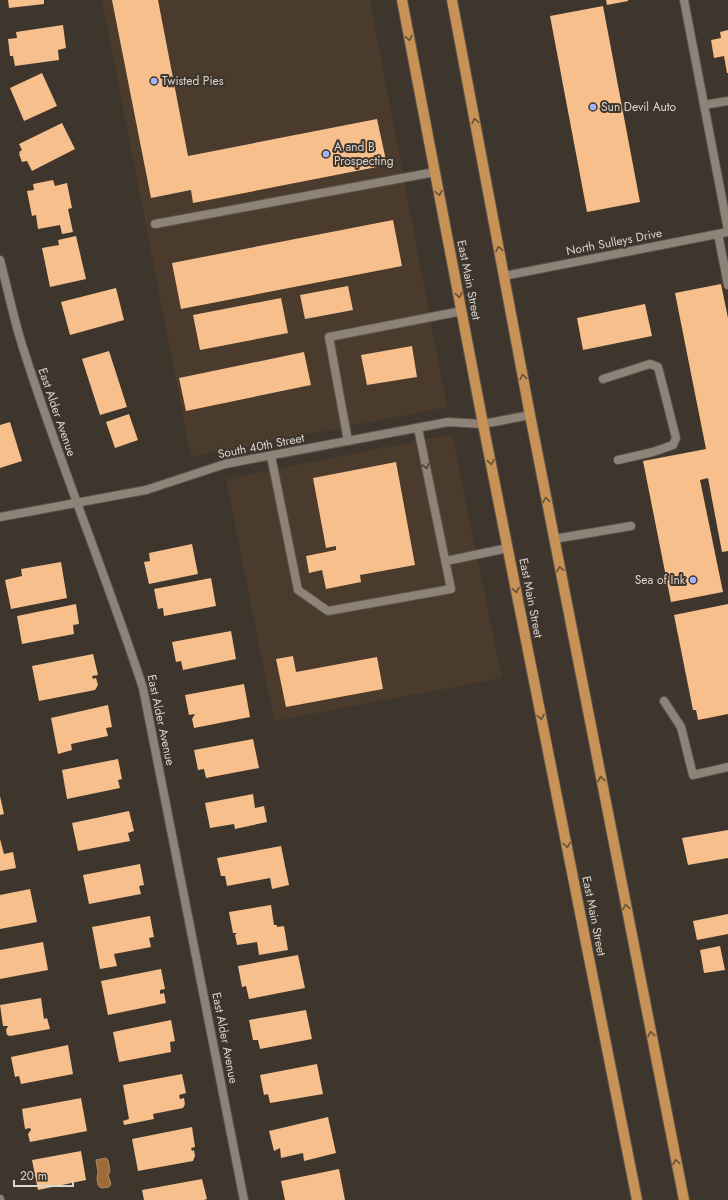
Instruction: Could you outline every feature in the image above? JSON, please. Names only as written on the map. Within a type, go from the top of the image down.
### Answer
[{"type":"main road","name":"East Main Street","points":[[402,0],[508,548],[637,1200]]},
{"type":"main road","points":[[452,0],[530,415],[684,1200]]},
{"type":"street","points":[[684,0],[728,231]]},
{"type":"street","points":[[704,105],[728,101]]},
{"type":"street","points":[[154,224],[435,172]]},
{"type":"street","name":"North Sulleys Drive","points":[[504,276],[728,231]]},
{"type":"street","points":[[718,234],[728,285]]},
{"type":"street","name":"East Alder Avenue","points":[[0,260],[23,350],[76,503],[123,626],[143,688],[244,1200]]},
{"type":"street","points":[[348,441],[329,337],[462,312]]},
{"type":"street","points":[[603,379],[650,364],[658,367],[676,438],[673,445],[653,452],[618,460]]},
{"type":"street","name":"South 40th Street","points":[[0,517],[146,490],[225,464],[448,422],[484,424],[530,415]]},
{"type":"street","points":[[271,456],[298,590],[328,611],[451,589],[418,428]]},
{"type":"street","points":[[554,539],[631,526]]},
{"type":"street","points":[[446,561],[508,548]]},
{"type":"street","points":[[664,701],[681,727],[693,775],[728,767]]},
{"type":"shaded area","points":[[102,0],[370,0],[447,407],[191,457]]},
{"type":"shaded area","points":[[452,434],[502,678],[274,721],[226,479]]},
{"type":"shaded area","points":[[106,1158],[108,1160],[110,1171],[108,1175],[111,1184],[109,1187],[101,1188],[98,1185],[96,1160]]},
{"type":"building","points":[[8,0],[44,0],[44,4],[9,8]]},
{"type":"building","points":[[112,0],[158,0],[188,156],[377,119],[387,165],[193,203],[191,190],[151,198]]},
{"type":"building","points":[[606,0],[628,0],[628,1],[607,5]]},
{"type":"building","points":[[603,6],[640,202],[587,212],[550,16]]},
{"type":"building","points":[[63,25],[66,48],[58,50],[59,60],[15,66],[13,56],[10,56],[8,39],[17,38],[16,32]]},
{"type":"building","points":[[728,30],[727,73],[724,56],[714,58],[711,40],[721,38],[720,32]]},
{"type":"building","points":[[42,73],[57,106],[24,121],[10,88]]},
{"type":"building","points":[[62,123],[75,149],[32,171],[27,161],[22,162],[19,152],[22,150],[19,144]]},
{"type":"building","points":[[53,180],[55,186],[67,183],[72,208],[68,209],[73,232],[62,234],[60,225],[38,229],[36,215],[32,216],[27,191],[34,190],[33,184]]},
{"type":"building","points":[[393,220],[402,266],[181,309],[172,263]]},
{"type":"building","points":[[76,236],[86,279],[50,287],[42,248],[59,245],[58,240]]},
{"type":"building","points":[[721,284],[728,318],[728,551],[722,552],[708,478],[700,480],[723,592],[671,602],[643,461],[706,449],[675,293]]},
{"type":"building","points":[[348,286],[353,310],[305,319],[300,295]]},
{"type":"building","points":[[116,288],[124,320],[70,335],[61,302]]},
{"type":"building","points":[[281,298],[288,333],[200,350],[193,315]]},
{"type":"building","points":[[645,304],[652,336],[583,350],[577,318]]},
{"type":"building","points":[[412,346],[417,377],[367,385],[361,355]]},
{"type":"building","points":[[109,351],[127,407],[100,415],[82,359]]},
{"type":"building","points":[[304,352],[311,385],[186,411],[179,378]]},
{"type":"building","points":[[129,414],[138,440],[115,448],[106,422]]},
{"type":"building","points":[[10,422],[22,461],[0,468],[0,425]]},
{"type":"building","points":[[396,462],[415,565],[360,575],[361,582],[326,589],[322,570],[309,573],[306,556],[336,550],[336,546],[326,548],[313,478]]},
{"type":"building","points":[[192,544],[198,574],[149,584],[144,562],[150,561],[149,553]]},
{"type":"building","points":[[61,562],[67,598],[11,609],[5,580],[22,576],[21,569]]},
{"type":"building","points":[[211,578],[216,606],[164,616],[163,608],[158,609],[154,589]]},
{"type":"building","points":[[76,604],[79,624],[73,625],[74,634],[22,644],[17,616]]},
{"type":"building","points":[[728,604],[728,714],[698,720],[696,710],[693,710],[674,615]]},
{"type":"building","points":[[231,631],[236,659],[183,670],[181,661],[176,662],[172,642]]},
{"type":"building","points":[[93,654],[98,675],[92,676],[93,679],[96,678],[98,685],[95,690],[39,701],[32,666]]},
{"type":"building","points":[[293,656],[296,672],[377,657],[383,689],[286,707],[276,659]]},
{"type":"building","points":[[244,684],[250,717],[194,728],[192,719],[195,714],[189,715],[185,695]]},
{"type":"building","points":[[108,705],[112,727],[106,728],[108,736],[71,744],[72,750],[58,754],[51,718]]},
{"type":"building","points":[[253,739],[259,768],[206,778],[204,769],[198,770],[194,750]]},
{"type":"building","points":[[118,759],[122,779],[118,780],[120,788],[67,799],[62,770]]},
{"type":"building","points":[[253,794],[255,808],[264,806],[267,822],[235,829],[234,824],[210,828],[205,803]]},
{"type":"building","points":[[0,796],[4,814],[0,815]]},
{"type":"building","points":[[129,811],[134,831],[128,833],[130,841],[78,851],[72,823]]},
{"type":"building","points":[[728,830],[728,858],[688,865],[682,838]]},
{"type":"building","points":[[0,839],[4,854],[13,852],[16,868],[0,871]]},
{"type":"building","points":[[281,846],[289,885],[272,889],[270,878],[227,886],[225,876],[221,876],[217,858]]},
{"type":"building","points":[[140,864],[144,885],[139,886],[141,894],[89,904],[83,875]]},
{"type":"building","points":[[30,889],[37,922],[0,929],[0,895]]},
{"type":"building","points":[[271,905],[274,925],[277,925],[277,927],[284,926],[288,950],[259,955],[257,942],[237,945],[235,935],[237,933],[233,933],[229,912]]},
{"type":"building","points":[[728,914],[728,934],[697,940],[693,921]]},
{"type":"building","points":[[150,916],[154,937],[149,938],[151,947],[114,954],[117,966],[100,969],[92,927]]},
{"type":"building","points":[[43,942],[48,970],[0,979],[0,950]]},
{"type":"building","points":[[720,946],[725,970],[704,973],[700,950]]},
{"type":"building","points":[[298,955],[305,988],[249,999],[246,986],[242,987],[238,966]]},
{"type":"building","points":[[161,969],[165,989],[160,990],[160,994],[164,993],[166,1003],[108,1015],[101,981]]},
{"type":"building","points":[[41,998],[44,1019],[47,1018],[50,1029],[10,1036],[7,1035],[6,1030],[8,1026],[3,1026],[0,1005]]},
{"type":"building","points":[[306,1010],[312,1039],[260,1049],[258,1040],[253,1040],[249,1020]]},
{"type":"building","points":[[171,1020],[175,1041],[170,1042],[171,1052],[119,1062],[113,1032]]},
{"type":"building","points":[[68,1045],[73,1074],[21,1084],[19,1076],[15,1077],[11,1057]]},
{"type":"building","points":[[317,1064],[323,1094],[270,1103],[268,1094],[264,1095],[260,1075]]},
{"type":"building","points":[[182,1074],[186,1093],[179,1095],[180,1099],[184,1098],[185,1104],[183,1108],[153,1114],[154,1119],[124,1125],[123,1121],[129,1119],[123,1085]]},
{"type":"building","points":[[81,1098],[87,1131],[30,1142],[28,1134],[31,1130],[30,1128],[25,1129],[22,1109]]},
{"type":"building","points":[[328,1117],[336,1153],[304,1161],[303,1153],[281,1158],[280,1148],[274,1151],[269,1131]]},
{"type":"building","points":[[192,1127],[195,1147],[191,1148],[192,1151],[194,1150],[195,1156],[193,1161],[138,1171],[132,1139]]},
{"type":"building","points":[[81,1151],[86,1180],[38,1190],[32,1160]]},
{"type":"building","points":[[339,1169],[345,1200],[285,1200],[281,1181]]},
{"type":"building","points":[[202,1179],[207,1199],[144,1200],[142,1190]]},
{"type":"place","name":"Twisted Pies","points":[[154,81]]},
{"type":"place","name":"Sun Devil Auto","points":[[593,107]]},
{"type":"place","name":"A and B Prospecting","points":[[326,154]]},
{"type":"place","name":"Sea of Ink","points":[[693,580]]}]
